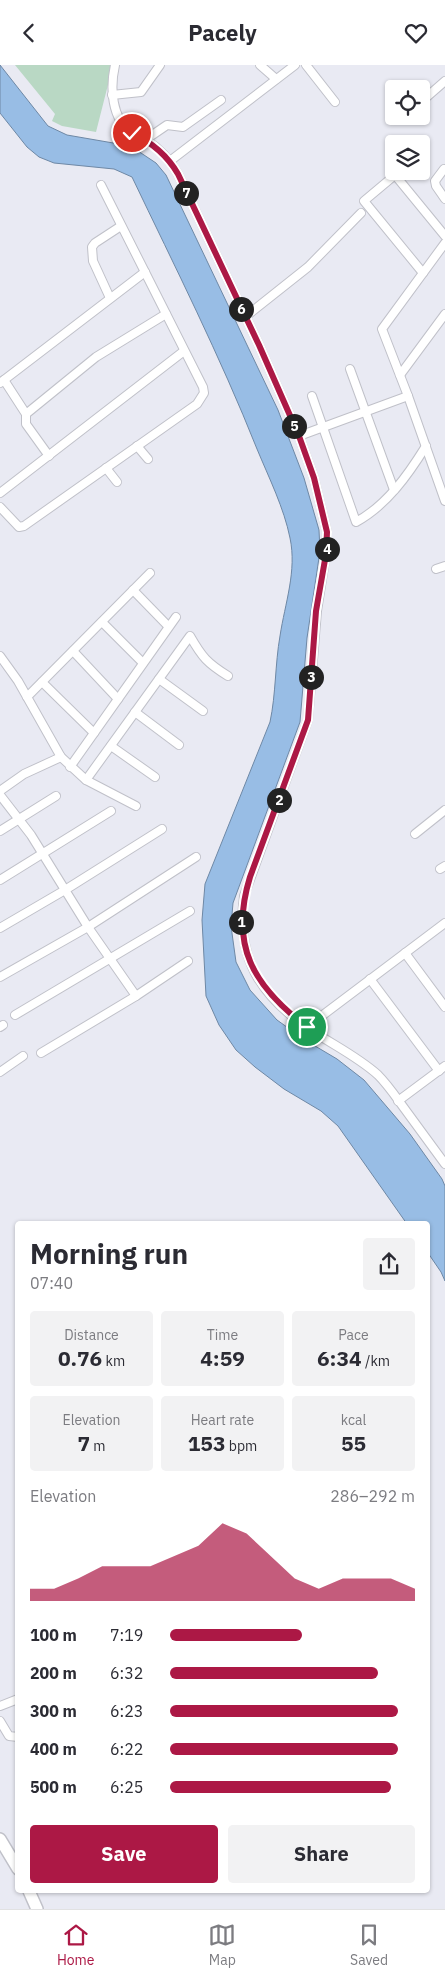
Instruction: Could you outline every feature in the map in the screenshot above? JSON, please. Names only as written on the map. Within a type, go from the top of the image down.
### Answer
[{"type":"street","points":[[115,65],[112,95],[119,118],[132,133],[146,140],[170,161],[178,174],[299,436],[314,478],[327,532],[326,554],[316,611],[308,720],[244,896],[241,917],[242,937],[247,956],[258,977],[282,1006],[307,1027],[344,1050],[377,1075],[445,1164]]},
{"type":"street","points":[[112,95],[140,92],[160,65]]},
{"type":"street","points":[[260,65],[276,79]]},
{"type":"street","points":[[170,161],[296,65]]},
{"type":"street","points":[[306,65],[335,102]]},
{"type":"street","points":[[430,94],[445,81]]},
{"type":"street","points":[[146,140],[167,125],[183,127],[221,100]]},
{"type":"street","points":[[444,169],[435,181],[436,186],[445,199]]},
{"type":"street","points":[[423,273],[364,201],[395,175],[445,236]]},
{"type":"street","points":[[0,507],[19,527],[24,526],[197,404],[204,393],[101,185]]},
{"type":"street","points":[[245,317],[308,267],[361,213]]},
{"type":"street","points":[[110,299],[93,261],[92,247],[121,226]]},
{"type":"street","points":[[445,243],[382,329],[445,501]]},
{"type":"street","points":[[48,455],[26,423],[26,414],[2,381],[145,272]]},
{"type":"street","points":[[26,414],[96,357],[166,314]]},
{"type":"street","points":[[400,375],[445,314]]},
{"type":"street","points":[[0,493],[184,351]]},
{"type":"street","points":[[350,369],[394,490]]},
{"type":"street","points":[[312,396],[356,522],[368,515],[406,477],[426,446]]},
{"type":"street","points":[[299,436],[408,396]]},
{"type":"street","points":[[138,446],[148,459]]},
{"type":"street","points":[[106,468],[117,482]]},
{"type":"street","points":[[436,569],[445,566]]},
{"type":"street","points":[[27,697],[150,573]]},
{"type":"street","points":[[133,590],[168,626]]},
{"type":"street","points":[[70,767],[176,617]]},
{"type":"street","points":[[102,622],[143,663]]},
{"type":"street","points":[[86,780],[190,636],[205,660],[228,676]]},
{"type":"street","points":[[73,651],[118,699]]},
{"type":"street","points":[[0,656],[27,697],[61,757],[70,767],[86,780],[136,806]]},
{"type":"street","points":[[159,679],[203,711]]},
{"type":"street","points":[[42,682],[94,733]]},
{"type":"street","points":[[135,713],[179,745]]},
{"type":"street","points":[[110,746],[155,777]]},
{"type":"street","points":[[61,757],[24,774],[0,793],[43,854],[88,927],[136,996]]},
{"type":"street","points":[[0,831],[56,797]]},
{"type":"street","points":[[416,833],[445,810]]},
{"type":"street","points":[[0,880],[111,811]]},
{"type":"street","points":[[0,928],[162,829]]},
{"type":"street","points":[[0,977],[88,927],[196,857]]},
{"type":"street","points":[[15,1015],[111,960],[190,911]]},
{"type":"street","points":[[307,1027],[405,953],[444,927]]},
{"type":"street","points":[[405,953],[445,1007]]},
{"type":"street","points":[[41,1053],[136,996],[188,961]]},
{"type":"street","points":[[370,979],[442,1069],[398,1101]]},
{"type":"street","points":[[0,1072],[23,1056]]},
{"type":"street","points":[[0,1706],[15,1700]]},
{"type":"street","points":[[0,1721],[9,1735],[15,1736]]},
{"type":"street","points":[[0,1839],[3,1852],[15,1865]]},
{"type":"street","points":[[29,1893],[37,1909]]},
{"type":"green space","points":[[15,65],[113,65],[96,132],[62,126],[52,121],[55,114]]},
{"type":"water","points":[[0,65],[48,126],[67,135],[119,144],[138,151],[156,163],[166,175],[278,410],[304,478],[319,530],[320,551],[307,638],[300,722],[233,903],[231,926],[236,962],[250,990],[277,1020],[305,1040],[337,1059],[364,1080],[410,1134],[442,1179],[445,1186],[445,1281],[430,1256],[430,1221],[405,1221],[338,1126],[321,1111],[284,1089],[236,1050],[219,1025],[206,996],[202,920],[205,884],[270,722],[278,647],[290,587],[292,550],[276,493],[228,380],[132,177],[114,169],[54,163],[39,157],[27,147],[0,113]]},
{"type":"route","points":[[132,133],[158,149],[174,166],[178,174],[288,410],[308,459],[327,532],[326,554],[316,611],[308,720],[250,877],[244,896],[241,917],[242,937],[247,956],[258,977],[282,1006],[307,1027]]}]
